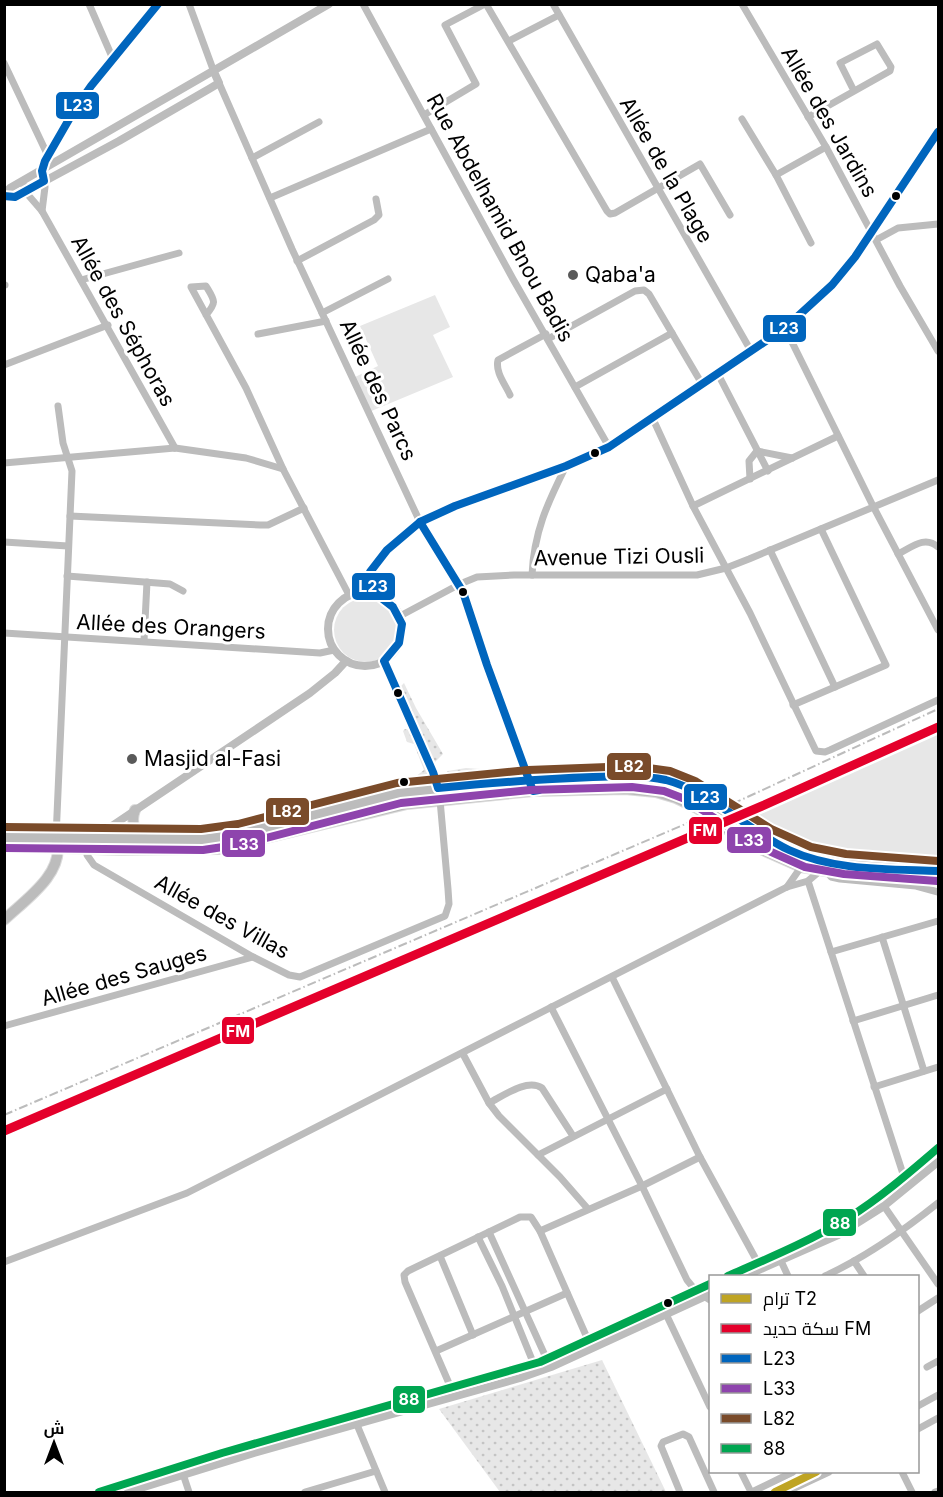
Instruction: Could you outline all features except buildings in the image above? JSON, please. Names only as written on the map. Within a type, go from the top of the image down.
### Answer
[{"type":"main road","points":[[4,837],[169,850],[220,849],[439,794],[529,780],[621,776],[657,779],[680,785],[699,794],[766,838],[808,857],[938,877]]},
{"type":"main road","points":[[90,843],[218,838],[379,797],[625,789],[665,794],[697,808],[747,843],[801,867],[824,871],[938,877]]},
{"type":"main road","points":[[135,810],[133,824],[137,833],[146,840]]},
{"type":"main road","points":[[4,846],[57,842]]},
{"type":"main road","points":[[4,920],[45,882],[52,869],[57,842]]},
{"type":"street","points":[[89,4],[112,58]]},
{"type":"street","points":[[42,211],[45,181],[42,171],[47,155],[80,101],[112,58],[158,4]]},
{"type":"street","name":"Allée des Parcs","points":[[189,4],[214,72],[297,261],[420,522],[460,584],[533,791]]},
{"type":"street","points":[[24,187],[42,171],[329,4]]},
{"type":"street","name":"Rue Abdelhamid Bnou Badis","points":[[363,4],[609,447]]},
{"type":"street","points":[[424,115],[476,84],[445,25],[485,4],[610,214],[700,164],[730,215]]},
{"type":"street","name":"Allée de la Plage","points":[[553,4],[751,351]]},
{"type":"street","name":"Allée des Jardins","points":[[742,4],[826,147],[900,286],[939,351]]},
{"type":"street","points":[[509,41],[559,15]]},
{"type":"street","points":[[808,117],[855,91],[891,69],[877,44],[840,63],[855,91]]},
{"type":"street","points":[[4,63],[53,165]]},
{"type":"street","points":[[4,195],[9,189],[45,181],[219,83]]},
{"type":"street","points":[[742,119],[776,175],[812,243]]},
{"type":"street","points":[[252,158],[319,122]]},
{"type":"street","points":[[270,198],[432,129]]},
{"type":"street","points":[[352,594],[375,593],[390,602],[400,616],[402,626],[398,646],[384,661],[371,666],[358,666],[346,661],[334,651],[327,630],[333,609],[340,601],[352,594],[387,550],[420,522],[609,447],[785,328],[832,285],[874,236],[939,132]]},
{"type":"street","points":[[776,175],[826,147]]},
{"type":"street","name":"Allée des Séphoras","points":[[24,187],[42,211],[108,325],[175,448]]},
{"type":"street","points":[[297,261],[374,220],[379,215],[376,199]]},
{"type":"street","points":[[874,236],[898,228],[939,224]]},
{"type":"street","points":[[81,280],[179,253]]},
{"type":"street","points":[[322,313],[387,279]]},
{"type":"street","points":[[510,395],[496,367],[498,360],[642,290],[649,294],[702,384]]},
{"type":"street","points":[[206,315],[246,388],[283,469],[352,594]]},
{"type":"street","points":[[258,334],[326,321]]},
{"type":"street","points":[[4,365],[108,325]]},
{"type":"street","points":[[785,328],[873,506],[939,630]]},
{"type":"street","points":[[575,387],[672,333]]},
{"type":"street","points":[[718,374],[768,471]]},
{"type":"street","points":[[57,842],[72,471],[61,432],[58,406]]},
{"type":"street","points":[[653,419],[693,506],[726,568],[814,749],[821,752],[830,750],[939,700]]},
{"type":"street","points":[[693,506],[838,436]]},
{"type":"street","points":[[4,464],[175,448],[246,458],[283,469]]},
{"type":"street","points":[[757,451],[793,458]]},
{"type":"street","points":[[750,479],[749,461],[757,451]]},
{"type":"street","points":[[532,575],[533,551],[537,533],[566,466]]},
{"type":"street","name":"Avenue Tizi Ousli","points":[[400,616],[477,577],[697,575],[726,568],[939,480]]},
{"type":"street","points":[[70,516],[268,525],[304,508]]},
{"type":"street","points":[[793,705],[886,665],[821,529]]},
{"type":"street","points":[[898,554],[925,541],[939,547]]},
{"type":"street","points":[[4,542],[68,546]]},
{"type":"street","points":[[770,550],[835,687]]},
{"type":"street","points":[[370,572],[375,593]]},
{"type":"street","points":[[67,576],[174,585],[183,591]]},
{"type":"street","points":[[144,641],[147,582]]},
{"type":"street","name":"Allée des Orangers","points":[[4,633],[334,651]]},
{"type":"street","points":[[90,843],[135,810],[310,693],[346,661]]},
{"type":"street","name":"Allée des Villas","points":[[90,843],[87,855],[94,865],[253,957],[289,975],[305,977],[445,916],[448,889],[439,794],[433,772],[384,661]]},
{"type":"street","points":[[787,887],[801,867]]},
{"type":"street","points":[[4,1262],[188,1193],[787,887],[808,881],[824,871],[831,877],[840,879],[916,886],[939,892]]},
{"type":"street","points":[[808,881],[904,1177]]},
{"type":"street","points":[[831,952],[939,921]]},
{"type":"street","points":[[882,937],[924,1071]]},
{"type":"street","name":"Allée des Sauges","points":[[4,1026],[253,957]]},
{"type":"street","points":[[612,977],[700,1157],[761,1270]]},
{"type":"street","points":[[853,1021],[939,995]]},
{"type":"street","points":[[551,1007],[687,1280],[696,1291],[709,1297]]},
{"type":"street","points":[[463,1054],[489,1102],[505,1123],[588,1209]]},
{"type":"street","points":[[874,1087],[939,1067]]},
{"type":"street","points":[[489,1102],[524,1086],[537,1085],[542,1088],[573,1136]]},
{"type":"street","points":[[538,1155],[667,1089]]},
{"type":"street","points":[[761,1270],[864,1208],[939,1148]]},
{"type":"street","points":[[540,1231],[642,1186],[700,1157]]},
{"type":"street","points":[[734,1275],[761,1270],[838,1235],[884,1206],[939,1162]]},
{"type":"street","points":[[827,1275],[854,1262],[903,1231],[939,1203]]},
{"type":"street","points":[[884,1206],[939,1286],[938,1298],[919,1310]]},
{"type":"street","points":[[451,1388],[404,1277],[408,1271],[526,1216],[533,1218],[540,1231],[588,1340]]},
{"type":"street","points":[[489,1232],[549,1363]]},
{"type":"street","points":[[478,1238],[502,1286],[535,1368]]},
{"type":"street","points":[[440,1256],[473,1335]]},
{"type":"street","points":[[781,1261],[788,1275]]},
{"type":"street","points":[[854,1262],[863,1275]]},
{"type":"street","points":[[549,1363],[588,1340],[709,1285]]},
{"type":"street","points":[[436,1351],[567,1293]]},
{"type":"street","points":[[99,1492],[203,1459],[356,1425],[535,1368],[709,1297]]},
{"type":"street","points":[[666,1314],[709,1403]]},
{"type":"street","points":[[927,1367],[939,1361]]},
{"type":"street","points":[[128,1492],[353,1415],[535,1368]]},
{"type":"street","points":[[919,1405],[939,1395]]},
{"type":"street","points":[[353,1415],[385,1492]]},
{"type":"street","points":[[919,1428],[939,1418]]},
{"type":"street","points":[[680,1492],[661,1448],[663,1442],[683,1434],[689,1437],[714,1492]]},
{"type":"street","points":[[305,1492],[376,1471]]},
{"type":"street","points":[[742,1473],[752,1492],[791,1473]]},
{"type":"street","points":[[786,1492],[827,1473]]},
{"type":"street","points":[[902,1473],[912,1492]]},
{"type":"street","points":[[183,1474],[189,1492]]},
{"type":"shaded area","points":[[435,295],[450,327],[433,335],[453,377],[369,412],[355,377],[378,366],[360,326]]},
{"type":"shaded area","points":[[360,598],[372,598],[389,607],[396,618],[398,630],[396,642],[389,653],[372,662],[360,662],[348,657],[339,648],[334,636],[334,624],[339,612],[348,603]]},
{"type":"shaded area","points":[[404,683],[443,754],[433,764],[398,689]]},
{"type":"shaded area","points":[[938,721],[938,858],[822,850],[792,840],[747,813]]},
{"type":"shaded area","points":[[405,729],[413,733],[434,785],[398,790],[399,782],[415,777],[424,770],[414,744],[407,742],[403,731]]},
{"type":"shaded area","points":[[466,768],[480,769],[485,779],[445,782],[443,776],[448,771]]},
{"type":"shaded area","points":[[602,1360],[666,1492],[500,1492],[439,1409]]},
{"type":"railway","points":[[4,1115],[730,805],[938,709]]},
{"type":"railway","points":[[712,823],[737,811]]},
{"type":"tram line","name":"T2","points":[[775,1492],[814,1473]]},
{"type":"rail line","name":"FM","points":[[4,1131],[762,806],[938,727]]},
{"type":"transit line","name":"L23","points":[[4,196],[15,197],[44,181],[42,171],[45,161],[75,109],[158,4]]},
{"type":"transit line","name":"L23","points":[[938,132],[855,257],[832,285],[785,328],[609,447],[566,466],[455,506],[420,522],[387,550],[370,572],[375,593],[393,607],[402,624],[399,643],[384,661],[438,788],[574,778],[630,776],[657,778],[699,793],[774,842],[806,857],[862,868],[938,871]]},
{"type":"transit line","name":"L23","points":[[420,522],[463,592],[533,791],[539,790]]},
{"type":"transit line","name":"L82","points":[[4,827],[201,829],[238,824],[397,783],[528,770],[634,766],[670,771],[695,781],[771,829],[811,847],[846,854],[938,861]]},
{"type":"transit line","name":"L33","points":[[4,848],[203,850],[243,844],[401,803],[530,790],[632,787],[664,791],[685,799],[760,847],[805,867],[844,874],[937,881]]},
{"type":"transit line","name":"88","points":[[730,1275],[804,1242],[848,1218],[883,1194],[938,1148]]},
{"type":"transit line","name":"88","points":[[99,1492],[222,1453],[540,1362],[709,1284]]},
{"type":"place","name":"Qaba'a","points":[[573,275]]},
{"type":"place","name":"Masjid al-Fasi","points":[[132,759]]}]
